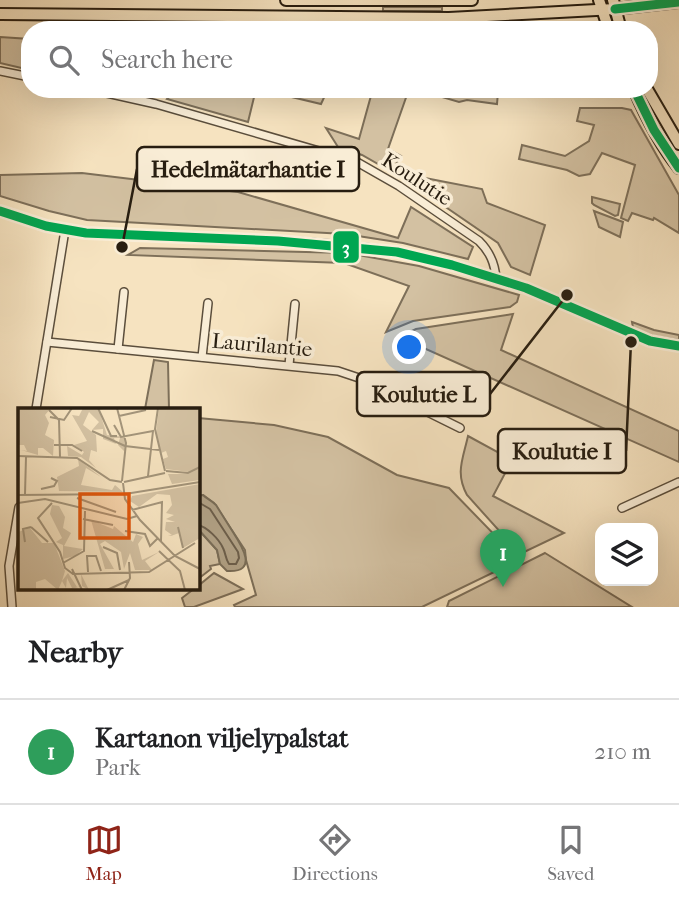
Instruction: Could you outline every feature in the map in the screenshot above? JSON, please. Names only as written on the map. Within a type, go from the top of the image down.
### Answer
[{"type":"main road","points":[[286,0],[472,0]]},
{"type":"main road","points":[[0,14],[449,18],[614,4],[679,2]]},
{"type":"main road","points":[[614,4],[619,21]]},
{"type":"main road","points":[[638,98],[656,134],[679,168]]},
{"type":"main road","points":[[652,98],[679,144]]},
{"type":"street","points":[[0,71],[21,75]]},
{"type":"street","name":"Koulutie","points":[[129,98],[357,162],[479,240],[490,251],[496,279]]},
{"type":"street","points":[[0,211],[46,226],[86,233],[330,245],[397,252],[452,265],[544,295],[650,341],[678,348]]},
{"type":"street","points":[[36,408],[65,230]]},
{"type":"street","points":[[118,349],[124,292]]},
{"type":"street","points":[[202,357],[208,303]]},
{"type":"street","points":[[289,365],[295,304]]},
{"type":"street","name":"Laurilantie","points":[[47,341],[348,373],[460,428]]},
{"type":"street","points":[[622,508],[679,482]]},
{"type":"street","points":[[12,607],[9,566],[18,513]]},
{"type":"shaded area","points":[[383,7],[442,7],[442,11],[383,11]]},
{"type":"shaded area","points":[[0,37],[21,38],[21,68],[0,63]]},
{"type":"shaded area","points":[[168,98],[254,98],[248,122]]},
{"type":"shaded area","points":[[296,98],[324,98],[321,104]]},
{"type":"shaded area","points":[[370,98],[406,98],[388,149],[401,156],[392,172],[362,155],[338,147],[326,128],[359,139]]},
{"type":"shaded area","points":[[445,98],[498,98],[497,104],[467,100],[459,102]]},
{"type":"shaded area","points":[[580,108],[631,110],[679,195],[679,233],[654,218],[653,220],[632,213],[628,221],[621,218],[635,165],[602,153],[590,174],[579,176],[567,170],[519,159],[522,145],[565,156],[589,141],[594,125],[577,121]]},
{"type":"shaded area","points":[[82,173],[238,192],[398,238],[411,207],[473,247],[468,259],[403,243],[345,234],[87,220],[0,196],[0,175]]},
{"type":"shaded area","points":[[420,177],[482,189],[487,203],[545,225],[530,275],[511,267],[498,243],[415,186]]},
{"type":"shaded area","points":[[592,197],[620,204],[618,215],[594,205]]},
{"type":"shaded area","points":[[594,211],[623,222],[620,237],[599,227]]},
{"type":"shaded area","points":[[140,248],[347,253],[419,266],[519,295],[517,302],[510,307],[413,321],[386,332],[409,286],[344,263],[128,255]]},
{"type":"shaded area","points":[[513,314],[501,350],[679,431],[679,462],[399,337],[416,329]]},
{"type":"shaded area","points":[[632,322],[679,335],[679,340],[653,336],[633,328]]},
{"type":"shaded area","points":[[154,360],[168,362],[169,408],[145,408]]},
{"type":"shaded area","points":[[200,418],[274,425],[328,437],[397,475],[449,488],[515,556],[513,563],[422,607],[235,607],[234,605],[256,595],[245,550],[214,503],[200,496]]},
{"type":"shaded area","points":[[468,436],[512,460],[493,496],[564,533],[520,554],[467,495],[463,487],[461,466]]},
{"type":"shaded area","points":[[200,531],[217,550],[220,564],[210,566],[211,569],[200,577]]},
{"type":"shaded area","points":[[545,553],[632,607],[447,607],[449,601]]},
{"type":"shaded area","points":[[214,573],[243,589],[194,607],[185,607],[182,598],[192,590],[200,590],[200,584]]},
{"type":"water","points":[[200,496],[216,505],[235,535],[245,556],[243,567],[227,571],[220,564],[217,550],[200,531]]},
{"type":"transit line","name":"3","points":[[615,9],[679,2]]},
{"type":"transit line","name":"3","points":[[638,98],[654,130],[679,168]]},
{"type":"transit line","name":"3","points":[[0,211],[46,226],[86,233],[278,241],[397,252],[452,265],[526,288],[650,341],[679,346]]},
{"type":"place","name":"Hedelmätarhantie I","points":[[122,247]]},
{"type":"place","name":"Koulutie L","points":[[567,295]]},
{"type":"place","name":"Koulutie I","points":[[631,342]]},
{"type":"place","name":"Kartanon viljelypalstat","points":[[503,587]]}]
